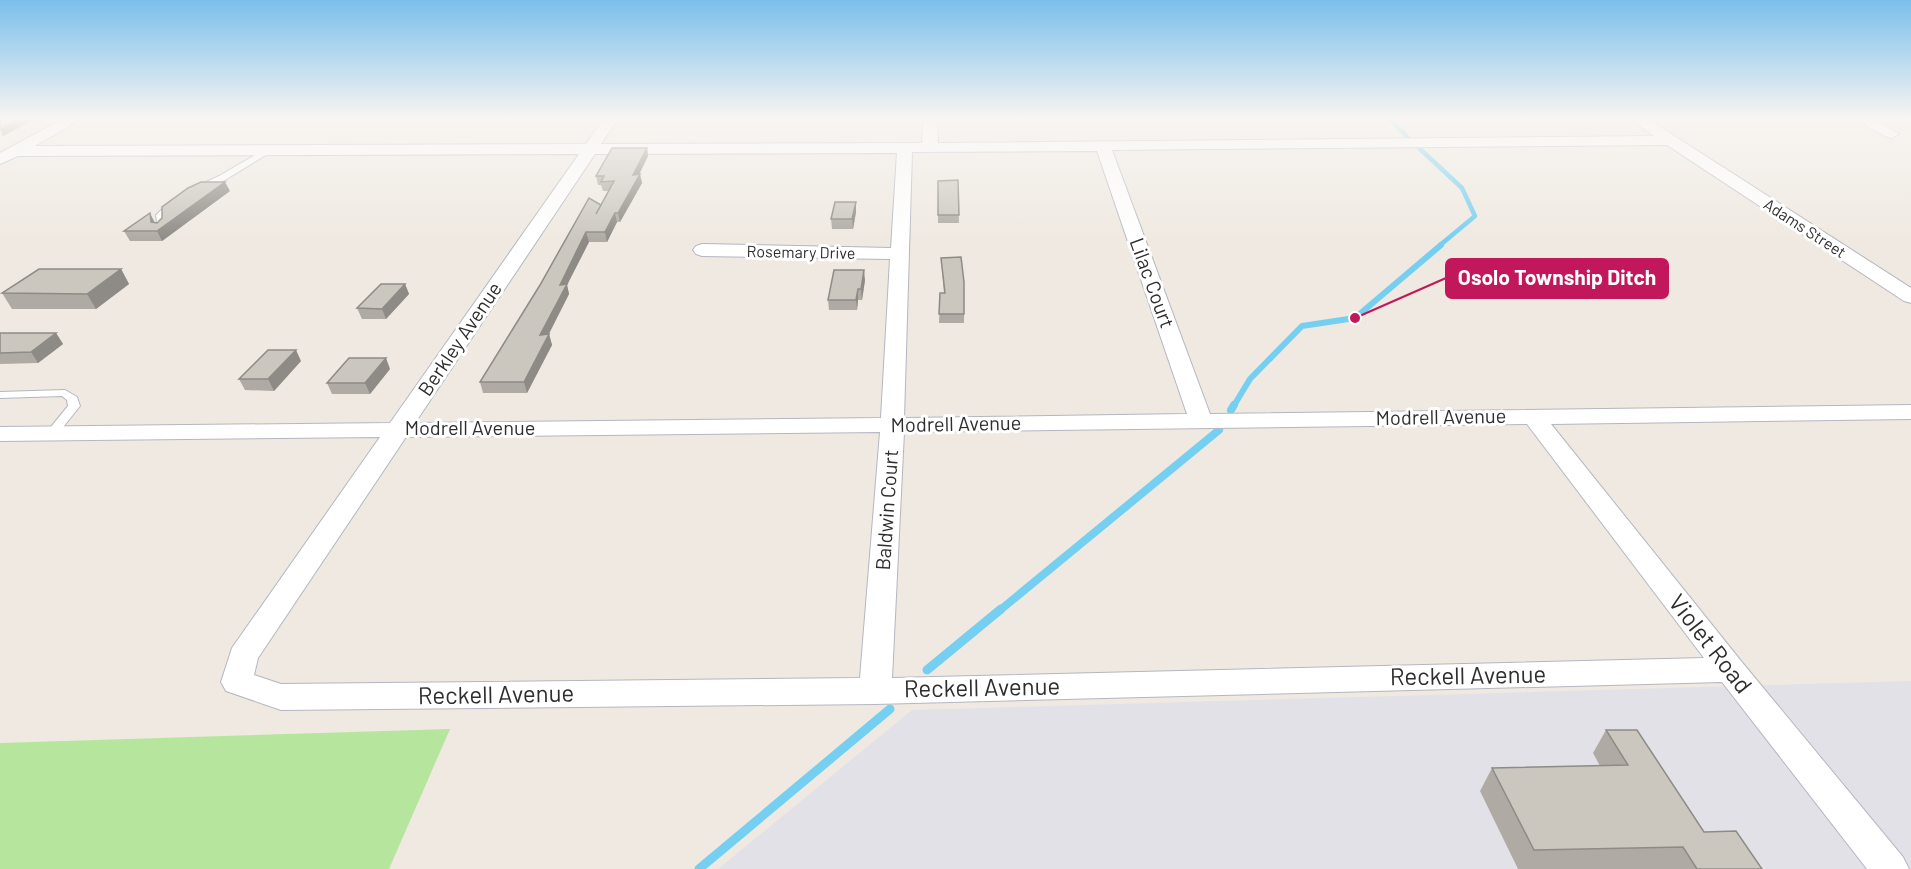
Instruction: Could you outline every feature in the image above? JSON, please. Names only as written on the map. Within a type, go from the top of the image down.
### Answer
[{"type":"street","name":"Berkley Avenue","points":[[237,682],[243,656],[583,160]]},
{"type":"street","name":"Baldwin Court","points":[[875,691],[892,425],[904,160]]},
{"type":"street","name":"Lilac Court","points":[[1108,160],[1201,420]]},
{"type":"street","name":"Adams Street","points":[[1699,160],[1911,297]]},
{"type":"street","name":"Rosemary Drive","points":[[702,250],[900,254]]},
{"type":"street","name":"Modrell Avenue","points":[[0,434],[1911,412]]},
{"type":"street","name":"Violet Road","points":[[1533,416],[1730,670],[1890,869]]},
{"type":"street","name":"Reckell Avenue","points":[[237,682],[281,697],[875,691],[1730,670]]},
{"type":"lane","points":[[161,228],[160,215],[184,196],[254,160]]},
{"type":"lane","points":[[0,394],[65,393],[73,399],[74,406],[52,433]]},
{"type":"shaded area","points":[[1911,681],[1911,869],[718,869],[912,710]]},
{"type":"green space","points":[[450,729],[389,869],[0,869],[0,743]]},
{"type":"building","points":[[605,160],[641,160],[633,175],[640,174],[605,232],[586,232],[560,285],[567,284],[540,335],[549,334],[524,382],[480,382],[540,285],[589,198],[601,205],[614,181],[601,182],[604,176],[596,176]]},
{"type":"building","points":[[958,180],[959,215],[938,215],[938,181]]},
{"type":"building","points":[[201,182],[225,182],[157,231],[124,231],[150,213],[151,222],[157,223],[162,218],[162,207],[188,188]]},
{"type":"building","points":[[835,202],[856,202],[852,219],[831,219]]},
{"type":"building","points":[[961,257],[964,314],[939,314],[940,293],[945,293],[941,258]]},
{"type":"building","points":[[39,269],[121,269],[87,294],[2,293]]},
{"type":"building","points":[[834,270],[864,270],[861,289],[858,289],[856,300],[828,300]]},
{"type":"building","points":[[381,284],[405,284],[382,309],[357,308]]},
{"type":"building","points":[[0,333],[56,333],[31,352],[0,353]]},
{"type":"building","points":[[268,350],[296,350],[268,379],[239,379]]},
{"type":"building","points":[[349,358],[386,358],[365,383],[327,383]]},
{"type":"building","points":[[1606,730],[1637,730],[1704,832],[1736,831],[1762,869],[1697,869],[1683,847],[1534,850],[1492,768],[1628,765]]},
{"type":"waterway","points":[[1431,160],[1462,188],[1475,216],[1439,246]]},
{"type":"waterway","points":[[1233,407],[1250,379],[1302,326],[1355,318],[1441,245]]},
{"type":"waterway","points":[[1231,410],[1234,405]]},
{"type":"waterway","points":[[999,611],[1219,430]]},
{"type":"waterway","points":[[927,670],[1001,609]]},
{"type":"waterway","points":[[699,869],[890,709]]},
{"type":"place","name":"Osolo Township Ditch","points":[[1355,318]]}]
